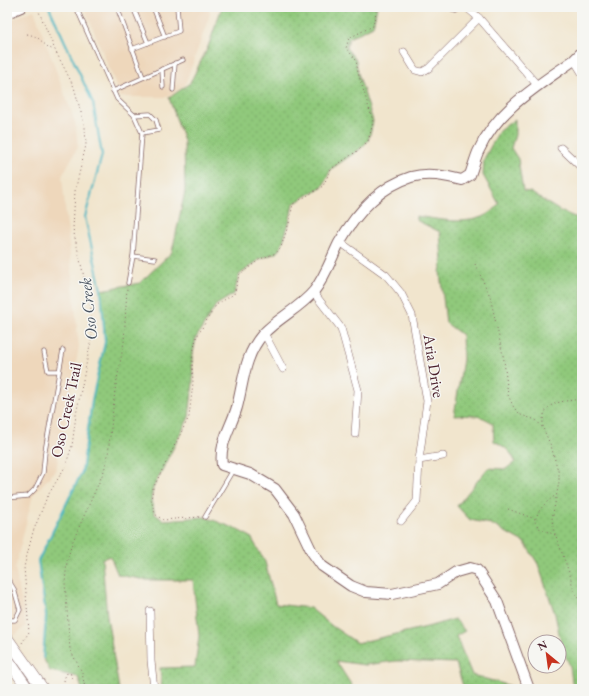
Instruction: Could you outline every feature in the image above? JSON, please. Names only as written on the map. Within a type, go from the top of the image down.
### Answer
[{"type":"main road","points":[[7,638],[43,689]]},
{"type":"main road","points":[[7,658],[28,689]]},
{"type":"street","points":[[7,13],[21,7]]},
{"type":"street","points":[[466,7],[479,18],[538,86]]},
{"type":"street","points":[[404,52],[415,70],[422,72],[429,68],[479,18]]},
{"type":"street","points":[[529,689],[497,601],[477,570],[470,568],[456,572],[438,584],[392,594],[366,592],[351,586],[322,566],[312,552],[294,514],[275,489],[263,481],[222,465],[220,452],[236,408],[244,367],[251,350],[264,333],[314,292],[340,242],[365,205],[394,185],[412,177],[429,175],[448,176],[462,180],[470,175],[478,152],[494,125],[513,104],[574,60],[582,52]]},
{"type":"street","points":[[574,60],[582,72]]},
{"type":"street","points":[[560,148],[582,168]]},
{"type":"street","name":"Aria Drive","points":[[340,242],[386,275],[401,293],[412,315],[428,401],[419,460],[417,501],[401,521]]},
{"type":"street","points":[[314,292],[341,328],[358,390],[355,434]]},
{"type":"street","points":[[264,333],[283,369]]},
{"type":"street","points":[[419,460],[444,456]]},
{"type":"street","points":[[150,611],[151,660],[154,689]]},
{"type":"lane","points":[[76,7],[117,100],[134,115],[142,133],[133,256],[128,283]]},
{"type":"lane","points":[[117,7],[143,77]]},
{"type":"lane","points":[[133,7],[148,43]]},
{"type":"lane","points":[[153,7],[165,37]]},
{"type":"lane","points":[[132,49],[179,31],[177,7]]},
{"type":"lane","points":[[442,7],[456,11],[462,7]]},
{"type":"lane","points":[[113,91],[183,60]]},
{"type":"lane","points":[[173,90],[175,63]]},
{"type":"lane","points":[[162,69],[163,87]]},
{"type":"lane","points":[[134,115],[150,114],[156,120],[159,130],[142,133]]},
{"type":"lane","points":[[133,256],[155,259]]},
{"type":"lane","points":[[7,498],[28,496],[35,489],[43,473],[44,451],[63,350]]},
{"type":"lane","points":[[44,352],[48,371],[59,371]]},
{"type":"lane","points":[[205,517],[234,469]]},
{"type":"lane","points":[[7,578],[14,589],[20,610],[15,620],[9,620],[7,617]]},
{"type":"path","name":"Oso Creek Trail","points":[[15,648],[25,640],[29,632],[24,567],[29,546],[47,497],[65,467],[72,446],[76,415],[92,335],[91,308],[73,229],[75,191],[86,145],[85,127],[74,87],[55,50],[37,7]]},
{"type":"path","points":[[205,517],[163,520],[155,514],[151,500],[153,488],[189,417],[193,383],[192,359],[196,338],[216,305],[234,294],[239,275],[260,259],[276,253],[281,247],[289,223],[293,204],[324,186],[331,169],[360,149],[368,141],[373,121],[358,73],[356,60],[346,48],[349,38],[373,26],[377,7]]},
{"type":"path","name":"Oso Creek Trail","points":[[27,34],[37,36],[49,48],[55,50]]},
{"type":"path","points":[[475,264],[490,296],[504,360],[508,395],[514,408],[521,415],[536,420],[543,428],[551,446],[558,474],[552,519],[555,535],[570,575],[572,588],[582,607]]},
{"type":"path","points":[[85,689],[82,672],[70,650],[65,582],[66,568],[72,543],[104,471],[108,455],[115,390],[124,342],[128,283]]},
{"type":"path","points":[[543,428],[544,413],[548,407],[553,404],[582,399]]},
{"type":"path","points":[[555,535],[538,528],[535,519],[542,507],[556,494]]},
{"type":"path","points":[[508,509],[535,519]]},
{"type":"path","points":[[65,689],[64,679],[67,673],[71,674],[72,678],[70,680]]},
{"type":"shaded area","points":[[84,7],[209,7],[210,14],[185,85],[168,97],[121,97]]},
{"type":"shaded area","points":[[34,10],[75,122],[78,147],[62,176],[79,347],[56,470],[33,495],[15,568],[26,626],[14,636],[7,626],[7,21]]},
{"type":"green space","points":[[222,7],[377,7],[373,26],[349,38],[346,48],[356,60],[358,73],[373,121],[368,141],[360,149],[331,169],[323,186],[293,204],[289,223],[281,247],[276,253],[260,259],[239,275],[234,294],[216,305],[196,338],[192,359],[193,383],[189,417],[153,488],[151,500],[155,514],[163,520],[205,517],[234,528],[251,537],[265,562],[276,604],[310,608],[332,626],[357,643],[455,619],[465,631],[456,636],[472,675],[511,686],[513,689],[480,689],[463,686],[456,663],[396,661],[365,665],[336,661],[354,689],[162,689],[160,668],[195,667],[199,636],[193,580],[147,580],[118,575],[110,556],[102,559],[107,617],[119,689],[82,689],[78,677],[50,671],[43,658],[46,615],[38,561],[82,472],[92,400],[105,342],[101,290],[140,283],[172,252],[185,191],[184,141],[169,98],[190,83],[208,47]]},
{"type":"green space","points":[[515,119],[515,135],[511,148],[518,159],[523,191],[530,192],[560,211],[582,220],[582,689],[573,689],[570,666],[567,659],[567,634],[559,634],[555,614],[538,564],[525,543],[491,524],[470,520],[457,506],[488,468],[506,469],[515,462],[514,458],[504,447],[494,441],[493,424],[485,418],[464,415],[454,416],[463,359],[462,335],[446,323],[440,272],[442,262],[440,232],[416,220],[416,216],[449,221],[471,220],[482,217],[491,212],[499,204],[483,175],[484,159],[499,131]]},
{"type":"waterway","name":"Oso Creek","points":[[43,658],[46,615],[38,561],[82,472],[92,400],[105,342],[101,290],[85,217],[102,155],[93,103],[49,7]]}]
